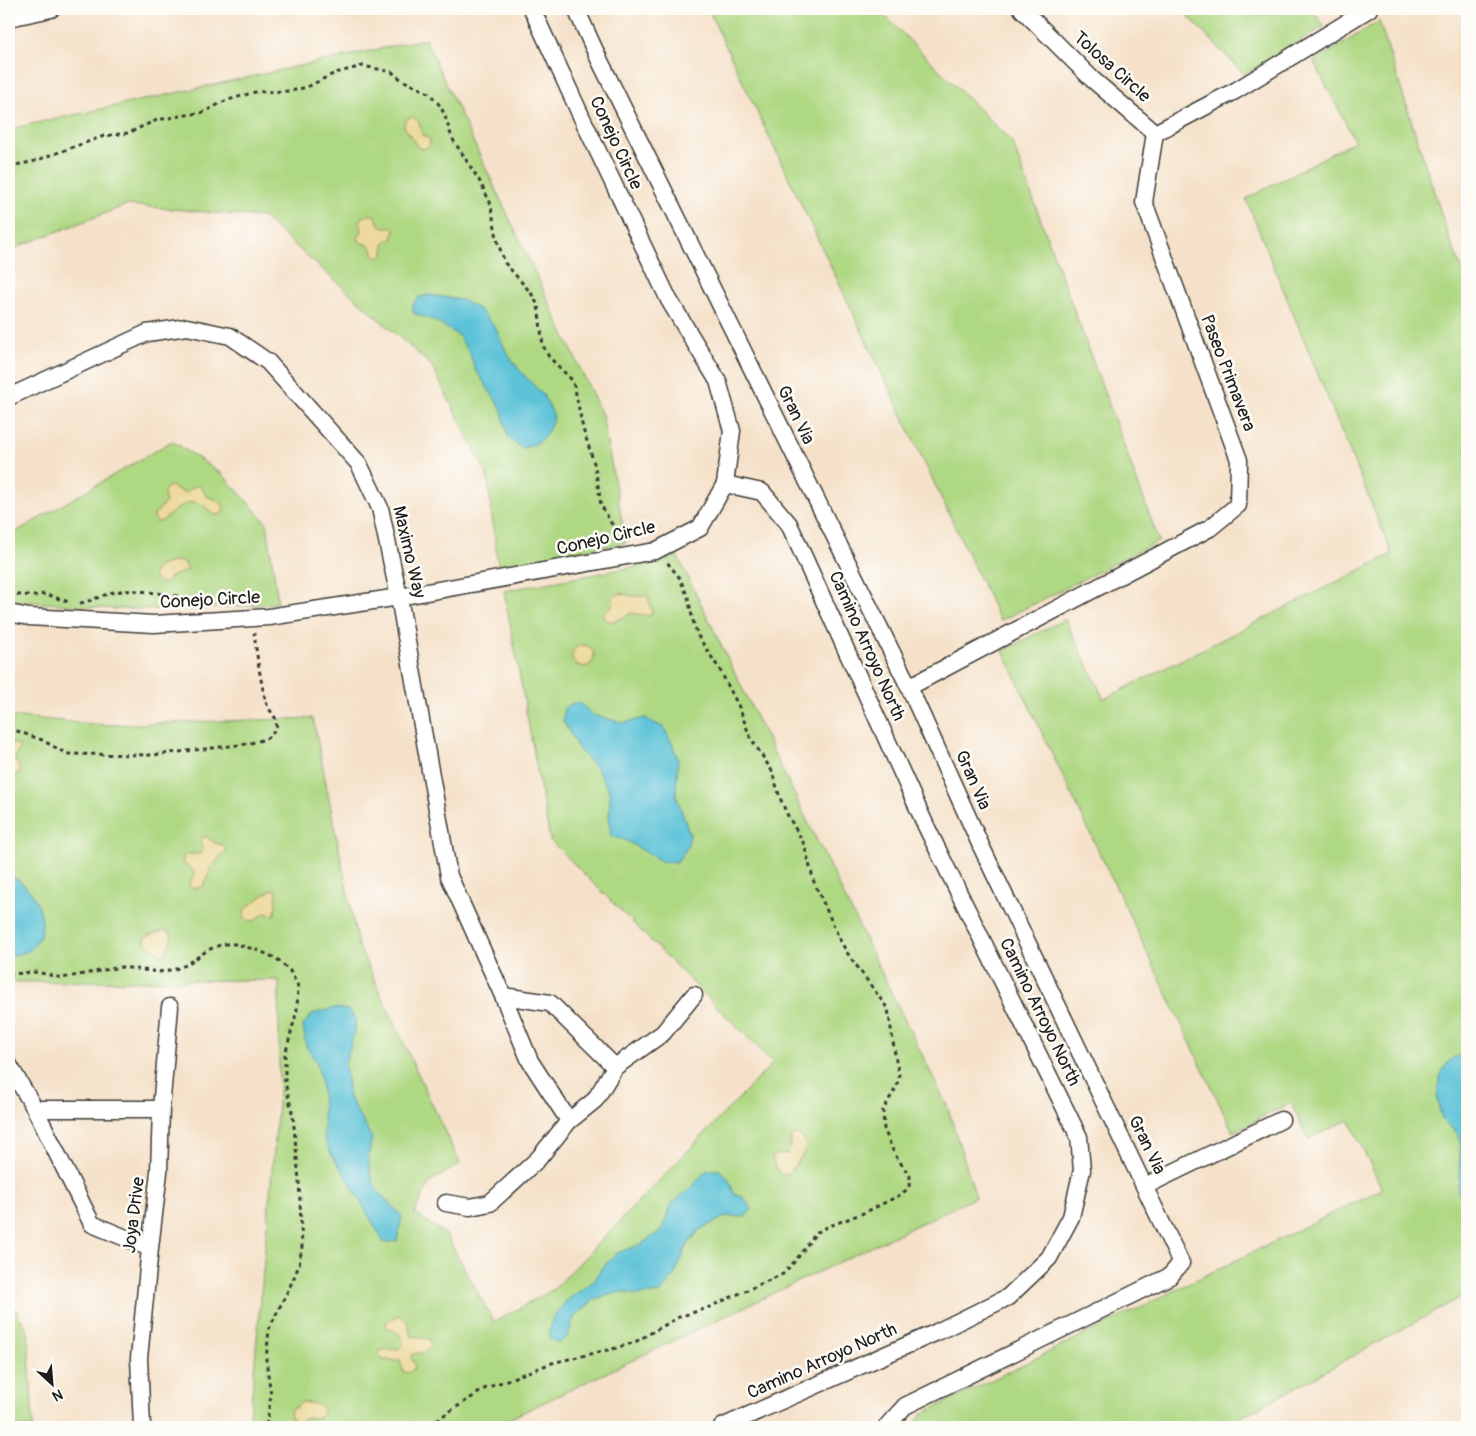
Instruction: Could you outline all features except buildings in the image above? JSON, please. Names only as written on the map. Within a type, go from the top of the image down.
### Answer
[{"type":"street","points":[[9,18],[50,9]]},
{"type":"street","name":"Conejo Circle","points":[[9,614],[154,624],[269,617],[399,597],[650,552],[700,528],[724,484],[732,431],[718,382],[669,300],[532,9]]},
{"type":"street","name":"Gran Via","points":[[576,9],[596,55],[909,687],[981,846],[1181,1263],[1170,1276],[905,1406],[886,1427]]},
{"type":"street","name":"Tolosa Circle","points":[[1022,9],[1092,79],[1155,133]]},
{"type":"street","points":[[1155,133],[1235,91],[1369,9]]},
{"type":"street","name":"Paseo Primavera","points":[[909,687],[1210,528],[1238,505],[1239,460],[1144,202],[1155,133]]},
{"type":"street","name":"Maximo Way","points":[[9,396],[147,333],[187,327],[230,336],[268,362],[359,464],[380,508],[399,597],[449,876],[504,996],[530,1061],[569,1121]]},
{"type":"street","name":"Camino Arroyo North","points":[[722,1427],[938,1332],[1008,1297],[1049,1258],[1070,1217],[1082,1170],[1079,1137],[926,826],[789,524],[762,492],[724,484]]},
{"type":"street","points":[[504,996],[550,1003],[616,1067]]},
{"type":"street","points":[[446,1203],[470,1207],[490,1203],[538,1159],[569,1121],[595,1100],[616,1067],[663,1033],[694,996]]},
{"type":"street","name":"Joya Drive","points":[[142,1427],[140,1358],[159,1172],[161,1109],[170,1007]]},
{"type":"street","points":[[9,1065],[35,1109],[92,1224],[150,1248]]},
{"type":"street","points":[[35,1109],[161,1109]]},
{"type":"street","points":[[1145,1186],[1281,1120]]},
{"type":"path","points":[[9,166],[32,162],[104,136],[128,132],[157,120],[204,112],[225,101],[255,92],[291,91],[307,87],[335,73],[363,66],[392,72],[402,80],[429,94],[441,108],[452,138],[479,180],[490,202],[498,243],[505,263],[538,305],[543,346],[549,357],[572,380],[583,429],[595,466],[601,505],[611,523],[629,540],[666,561],[679,577],[688,597],[698,636],[720,670],[739,707],[750,737],[772,771],[787,814],[804,844],[814,882],[822,902],[840,940],[888,1009],[899,1074],[897,1086],[883,1110],[884,1128],[895,1155],[910,1176],[909,1187],[902,1194],[866,1212],[816,1232],[796,1260],[783,1274],[707,1308],[679,1317],[635,1342],[552,1363],[486,1388],[438,1419],[432,1427]]},
{"type":"path","points":[[9,594],[34,596],[45,594],[68,602],[81,603],[115,592],[139,592],[186,598],[220,605],[226,609],[230,619]]},
{"type":"path","points":[[9,728],[42,740],[67,754],[152,755],[247,744],[266,739],[276,730],[277,720],[267,704],[259,670],[253,618]]},
{"type":"path","points":[[9,974],[37,972],[62,978],[121,967],[159,972],[186,965],[208,950],[222,944],[236,944],[260,951],[277,959],[290,971],[298,986],[297,1010],[285,1055],[284,1082],[293,1116],[302,1247],[299,1265],[293,1280],[269,1329],[266,1360],[271,1395],[266,1427]]},
{"type":"green space","points":[[708,9],[878,9],[1012,142],[1159,541],[1000,621]]},
{"type":"green space","points":[[1181,9],[1311,9],[1325,26],[1244,74]]},
{"type":"green space","points":[[1379,21],[1450,241],[1467,281],[1467,1294],[1223,1427],[914,1427],[922,1414],[1382,1189],[1349,1120],[1308,1139],[1291,1103],[1233,1132],[1003,651],[1065,619],[1104,699],[1392,554],[1246,199],[1355,141],[1314,62]]},
{"type":"green space","points":[[425,39],[602,415],[626,543],[498,566],[487,474],[431,365],[263,217],[127,205],[9,250],[9,129]]},
{"type":"green space","points":[[172,441],[222,474],[267,523],[278,603],[200,609],[115,609],[9,600],[9,536]]},
{"type":"green space","points":[[677,555],[947,1106],[976,1197],[492,1427],[249,1427],[279,1093],[279,980],[9,982],[9,716],[105,725],[313,718],[358,945],[460,1164],[430,1182],[414,1213],[446,1235],[494,1322],[554,1289],[773,1063],[550,840],[504,591],[660,562]]},
{"type":"green space","points":[[9,1299],[28,1331],[33,1427],[9,1427]]},
{"type":"sand","points":[[413,117],[419,122],[422,135],[430,141],[429,147],[421,149],[417,146],[404,126],[409,118]]},
{"type":"sand","points":[[369,215],[374,215],[381,227],[392,227],[395,230],[392,239],[384,242],[382,256],[374,255],[372,248],[360,242],[358,238],[362,231],[360,220]]},
{"type":"sand","points":[[170,486],[185,493],[195,486],[199,486],[206,496],[220,502],[224,509],[221,514],[215,515],[203,505],[192,502],[181,506],[158,522],[155,520],[154,515],[166,502],[165,491]]},
{"type":"sand","points":[[176,561],[184,562],[188,570],[170,577],[165,584],[157,581],[153,576],[154,572],[162,565]]},
{"type":"sand","points":[[620,593],[631,596],[648,596],[652,612],[650,616],[632,613],[615,621],[607,621],[603,616],[604,613],[612,606],[613,597]]},
{"type":"sand","points":[[583,645],[591,648],[594,656],[591,664],[583,667],[575,664],[572,656],[575,648]]},
{"type":"sand","points":[[9,742],[19,745],[14,759],[20,769],[19,773],[13,776],[9,775]]},
{"type":"sand","points":[[206,836],[215,843],[223,845],[226,851],[212,866],[204,885],[200,888],[190,888],[189,884],[194,871],[183,863],[183,858],[187,854],[200,854],[202,852],[201,841]]},
{"type":"sand","points":[[272,889],[277,891],[275,914],[264,913],[254,921],[247,920],[244,913],[247,907]]},
{"type":"sand","points":[[165,930],[170,932],[172,938],[165,954],[161,955],[145,942],[145,938]]},
{"type":"sand","points":[[794,1135],[804,1140],[806,1144],[804,1153],[788,1174],[782,1175],[775,1167],[772,1157],[787,1154],[791,1137]]},
{"type":"sand","points":[[399,1315],[409,1326],[411,1336],[429,1339],[431,1344],[430,1348],[425,1352],[413,1354],[411,1357],[415,1365],[414,1369],[408,1373],[403,1371],[400,1361],[384,1360],[379,1356],[380,1351],[398,1349],[403,1345],[401,1336],[387,1328],[386,1324],[388,1320]]},
{"type":"sand","points":[[303,1402],[320,1405],[323,1408],[322,1415],[318,1418],[307,1418],[296,1423],[290,1416],[291,1410]]},
{"type":"water","points":[[430,295],[462,300],[479,309],[495,327],[507,353],[521,372],[543,395],[554,416],[549,429],[539,442],[521,448],[508,437],[501,408],[475,369],[470,354],[458,335],[433,320],[413,313],[413,304],[419,297]]},
{"type":"water","points":[[579,702],[593,715],[624,723],[645,718],[664,728],[673,745],[678,761],[676,795],[690,835],[687,848],[677,862],[663,862],[625,840],[611,836],[609,822],[610,793],[597,769],[580,751],[563,721],[564,708]]},
{"type":"water","points":[[9,875],[22,883],[35,899],[42,917],[42,926],[35,944],[28,951],[9,956]]},
{"type":"water","points":[[334,1008],[348,1010],[356,1020],[345,1064],[349,1097],[372,1138],[368,1157],[371,1176],[376,1189],[402,1216],[397,1241],[384,1243],[347,1177],[332,1156],[324,1138],[322,1089],[317,1063],[306,1046],[303,1026],[312,1014]]},
{"type":"water","points":[[1467,1053],[1467,1210],[1458,1192],[1461,1138],[1442,1118],[1438,1104],[1439,1083],[1443,1070],[1450,1061]]},
{"type":"water","points":[[707,1170],[720,1170],[728,1178],[734,1193],[743,1197],[752,1209],[745,1217],[727,1216],[699,1230],[687,1246],[674,1276],[661,1293],[638,1295],[621,1292],[595,1299],[574,1317],[568,1336],[559,1343],[549,1338],[552,1319],[566,1301],[595,1280],[601,1269],[617,1253],[641,1244],[662,1230],[671,1204],[692,1187]]}]
